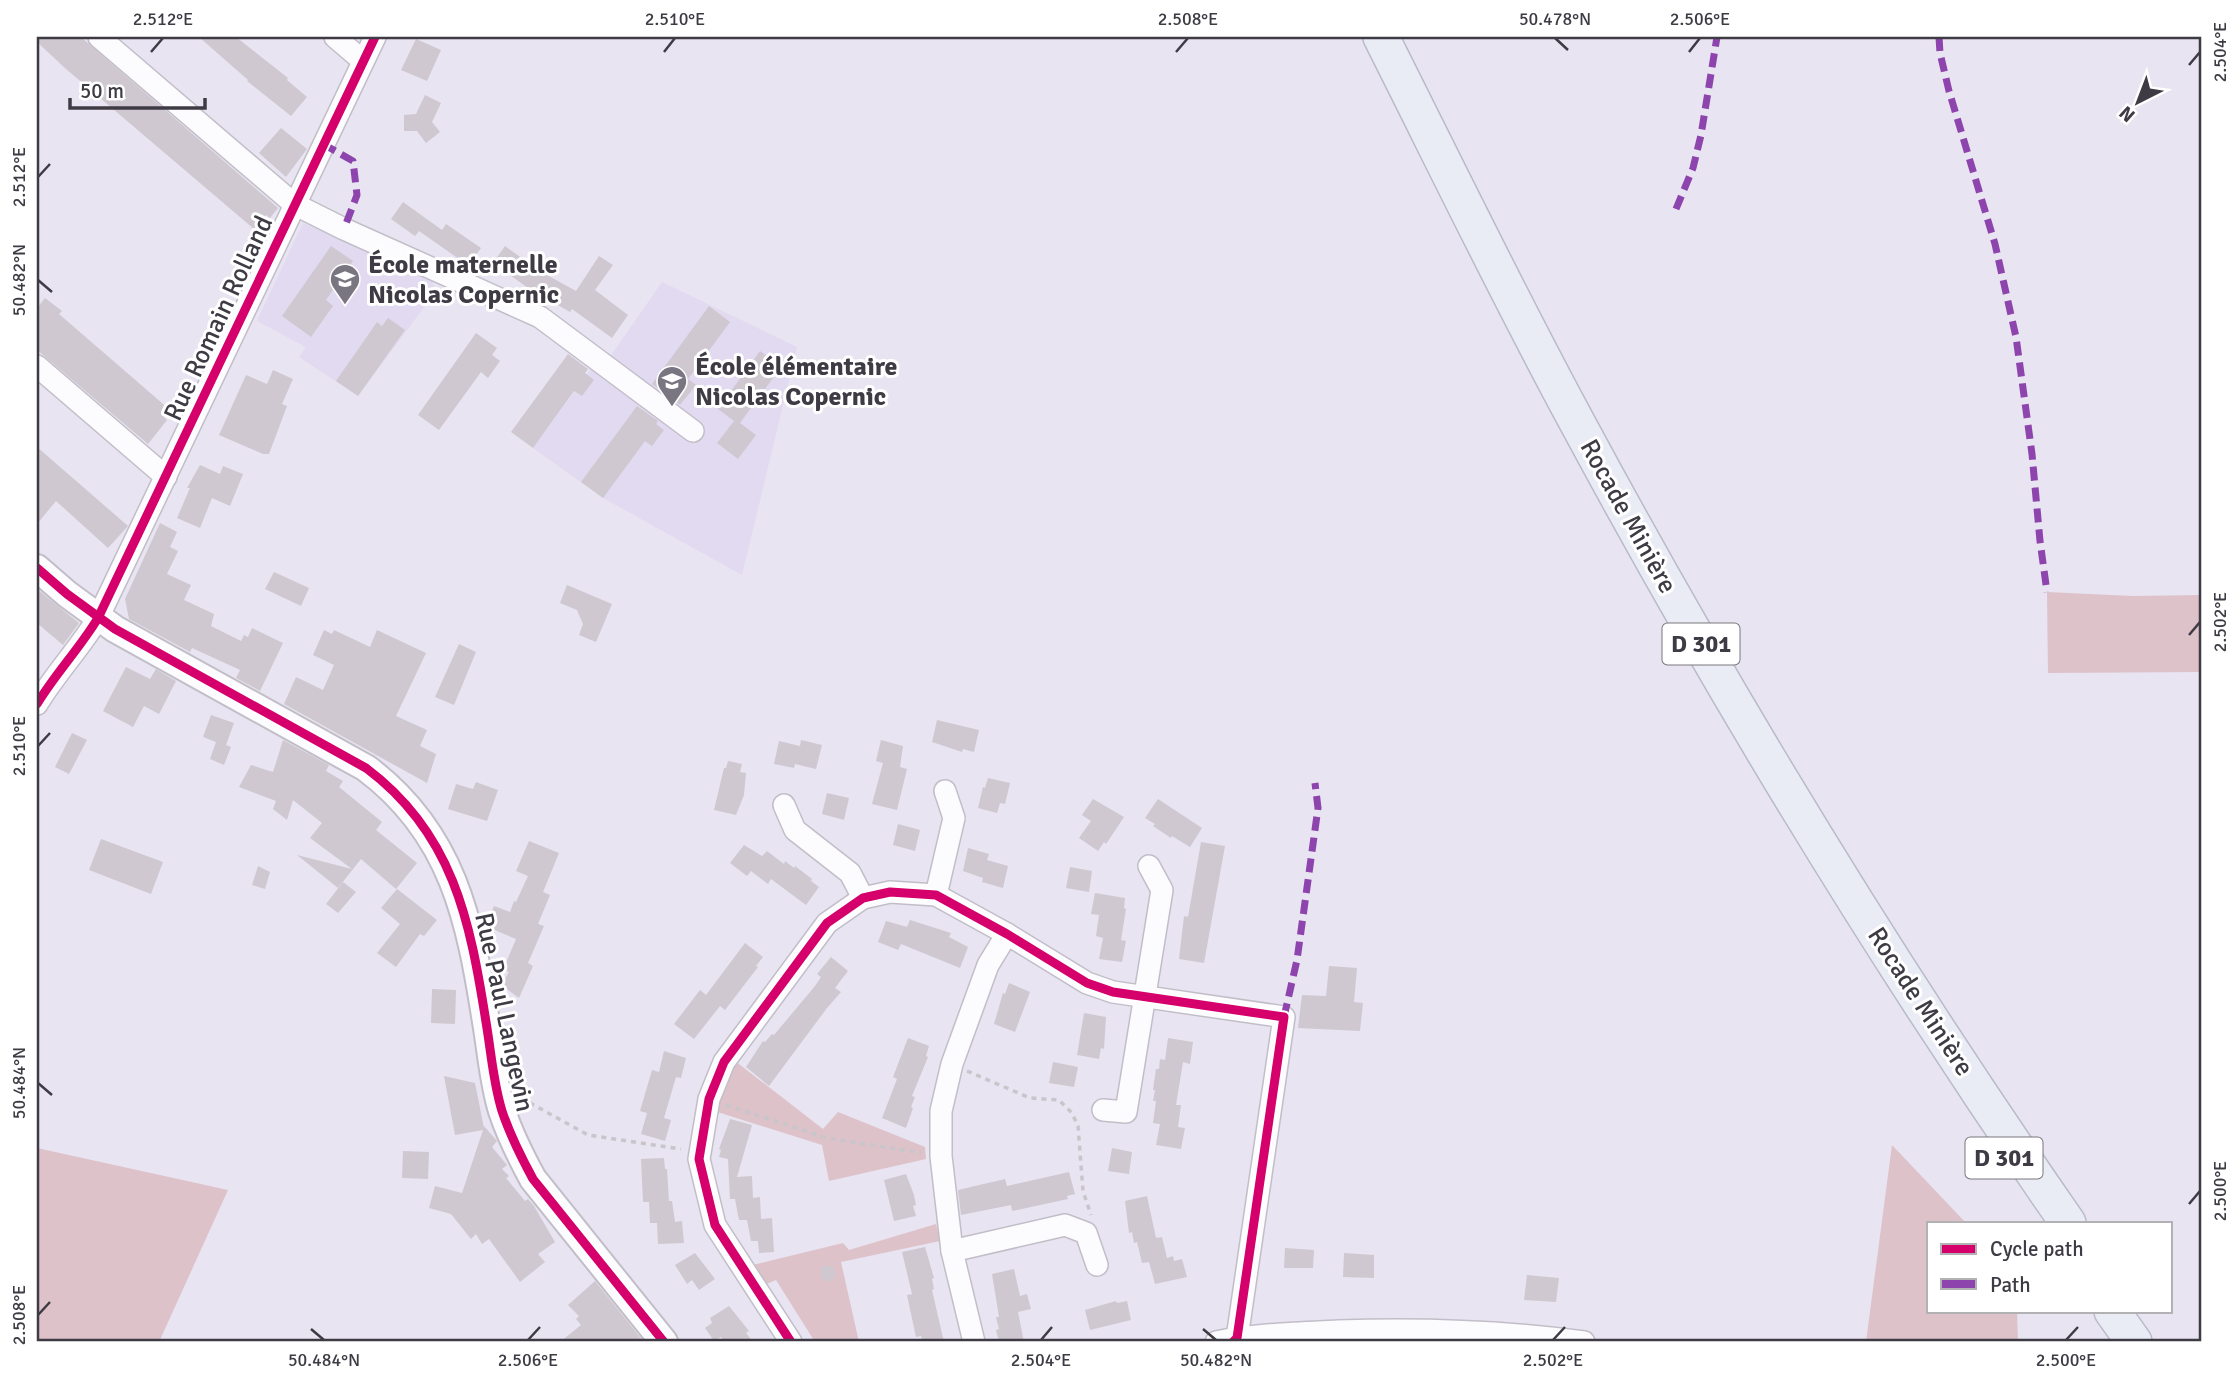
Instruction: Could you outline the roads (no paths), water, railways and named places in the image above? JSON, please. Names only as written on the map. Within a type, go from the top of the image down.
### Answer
[{"type":"highway","name":"Rocade Minière","points":[[1363,37],[1523,359],[1653,594],[1783,815],[1855,931],[1958,1092],[2048,1222]]},
{"type":"highway","name":"Rocade Minière","points":[[1381,37],[1540,353],[1626,512],[1735,703],[1854,897],[2009,1138],[2067,1222]]},
{"type":"highway","points":[[2113,1312],[2134,1342]]},
{"type":"highway","points":[[2130,1312],[2152,1342]]},
{"type":"street","points":[[99,37],[294,204],[356,235],[540,317],[693,431]]},
{"type":"street","points":[[335,37],[363,61]]},
{"type":"street","name":"Rue Romain Rolland","points":[[37,704],[43,681],[86,638],[98,618],[374,37]]},
{"type":"street","points":[[37,366],[166,477]]},
{"type":"street","name":"Rue Paul Langevin","points":[[37,568],[115,629],[338,751],[391,788],[411,809],[430,834],[448,866],[462,906],[478,968],[496,1086],[511,1135],[533,1179],[664,1342]]},
{"type":"street","points":[[936,895],[954,818],[945,791]]},
{"type":"street","points":[[784,805],[795,830],[850,873],[863,898]]},
{"type":"street","points":[[1103,1110],[1126,1112],[1162,890],[1149,866]]},
{"type":"street","points":[[792,1342],[715,1225],[699,1159],[709,1099],[724,1062],[827,923],[863,898],[890,892],[936,895],[1087,983],[1113,992],[1284,1017],[1229,1341],[1404,1329],[1542,1336],[1584,1342]]},
{"type":"street","points":[[974,1342],[952,1251],[941,1156],[941,1111],[952,1064],[988,965],[1007,934]]},
{"type":"street","points":[[952,1251],[1065,1225],[1086,1233],[1097,1265]]},
{"type":"place","name":"École maternelle Nicolas Copernic","points":[[345,306]]},
{"type":"place","name":"École élémentaire Nicolas Copernic","points":[[672,408]]}]
